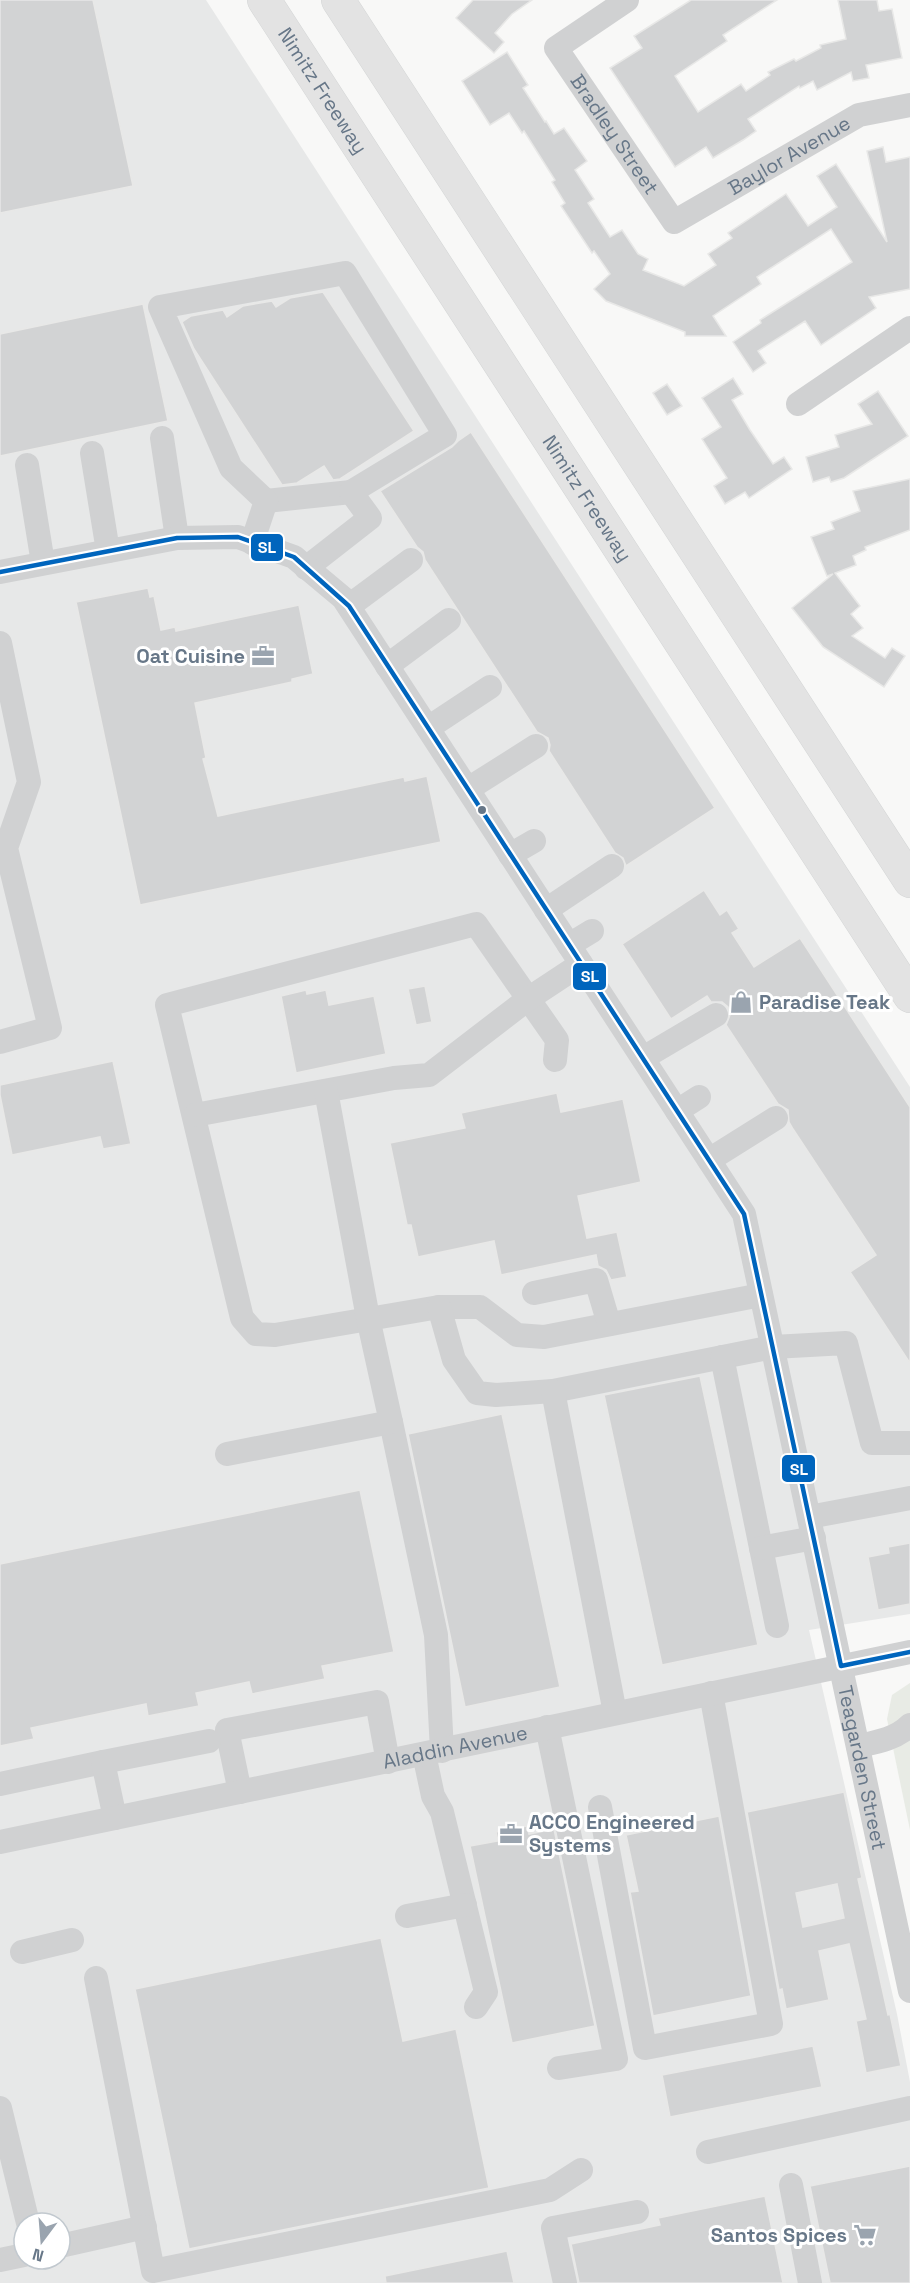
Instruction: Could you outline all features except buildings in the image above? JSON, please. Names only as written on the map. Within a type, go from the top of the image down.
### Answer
[{"type":"highway","name":"Nimitz Freeway","points":[[264,0],[910,996]]},
{"type":"highway","points":[[338,0],[910,881]]},
{"type":"street","name":"Bradley Street","points":[[627,0],[556,48],[674,222]]},
{"type":"street","name":"Baylor Avenue","points":[[674,222],[860,115],[910,105]]},
{"type":"street","points":[[345,273],[445,435],[351,492],[266,501],[231,468],[160,307],[345,273]]},
{"type":"street","points":[[798,404],[910,328]]},
{"type":"street","points":[[162,438],[177,538]]},
{"type":"street","points":[[92,453],[108,551]]},
{"type":"street","points":[[27,465],[43,563]]},
{"type":"street","points":[[306,568],[370,518],[351,492]]},
{"type":"street","points":[[252,543],[266,501]]},
{"type":"street","name":"Teagarden Street","points":[[0,572],[177,538],[238,537],[294,557],[349,606],[744,1214],[910,1991]]},
{"type":"street","points":[[349,606],[411,560]]},
{"type":"street","points":[[387,666],[450,620]]},
{"type":"street","points":[[0,643],[29,782],[3,849],[50,1028],[0,1042]]},
{"type":"street","points":[[428,729],[490,687]]},
{"type":"street","points":[[468,789],[536,746]]},
{"type":"street","points":[[510,855],[534,842]]},
{"type":"street","points":[[546,910],[612,866]]},
{"type":"street","points":[[555,1060],[557,1040],[476,924],[167,1005],[242,1318],[256,1334],[275,1335],[439,1307],[480,1307],[517,1335],[544,1337],[761,1295]]},
{"type":"street","points":[[195,1115],[394,1078],[429,1075],[528,999],[575,954],[592,931]]},
{"type":"street","points":[[643,1059],[716,1014]]},
{"type":"street","points":[[326,1091],[368,1318],[436,1635],[433,1796],[442,1812],[486,1992],[476,2007]]},
{"type":"street","points":[[677,1112],[699,1097]]},
{"type":"street","points":[[709,1160],[776,1118]]},
{"type":"street","points":[[534,1293],[596,1280],[609,1324]]},
{"type":"street","points":[[439,1307],[454,1360],[477,1393],[495,1395],[553,1391],[773,1347],[846,1343],[872,1443],[910,1443]]},
{"type":"street","points":[[722,1357],[777,1626]]},
{"type":"street","points":[[553,1391],[615,1713]]},
{"type":"street","points":[[228,1454],[391,1422]]},
{"type":"street","points":[[761,1548],[811,1527],[910,1498]]},
{"type":"street","name":"Aladdin Avenue","points":[[0,1842],[910,1652]]},
{"type":"street","points":[[600,1807],[645,2048],[771,2025],[711,1693]]},
{"type":"street","points":[[240,1792],[227,1730],[378,1702],[388,1762]]},
{"type":"street","points":[[858,1746],[889,1739],[903,1732],[910,1725]]},
{"type":"street","points":[[547,1727],[616,2059],[559,2068]]},
{"type":"street","points":[[0,1784],[209,1741]]},
{"type":"street","points":[[103,1762],[115,1818]]},
{"type":"street","points":[[407,1917],[465,1905]]},
{"type":"street","points":[[22,1952],[72,1940]]},
{"type":"street","points":[[96,1978],[153,2271],[550,2190],[581,2170]]},
{"type":"street","points":[[0,2108],[25,2211]]},
{"type":"street","points":[[708,2152],[910,2108]]},
{"type":"street","points":[[790,2185],[810,2283]]},
{"type":"street","points":[[565,2283],[553,2228],[637,2211]]},
{"type":"street","points":[[72,2243],[145,2227]]},
{"type":"shaded area","points":[[0,0],[206,0],[910,1087],[910,1614],[809,1630],[897,2014],[910,2082],[910,2283],[0,2283]]},
{"type":"shaded area","points":[[910,1683],[910,1830],[887,1719],[892,1695]]},
{"type":"transit line","name":"SL","points":[[0,572],[177,538],[238,537],[294,557],[349,606],[744,1214],[841,1666],[910,1652]]},
{"type":"place","name":"Oat Cuisine","points":[[263,656]]},
{"type":"place","name":"Paradise Teak","points":[[741,1002]]},
{"type":"place","name":"ACCO Engineered Systems","points":[[511,1834]]},
{"type":"place","name":"Santos Spices","points":[[865,2235]]}]
